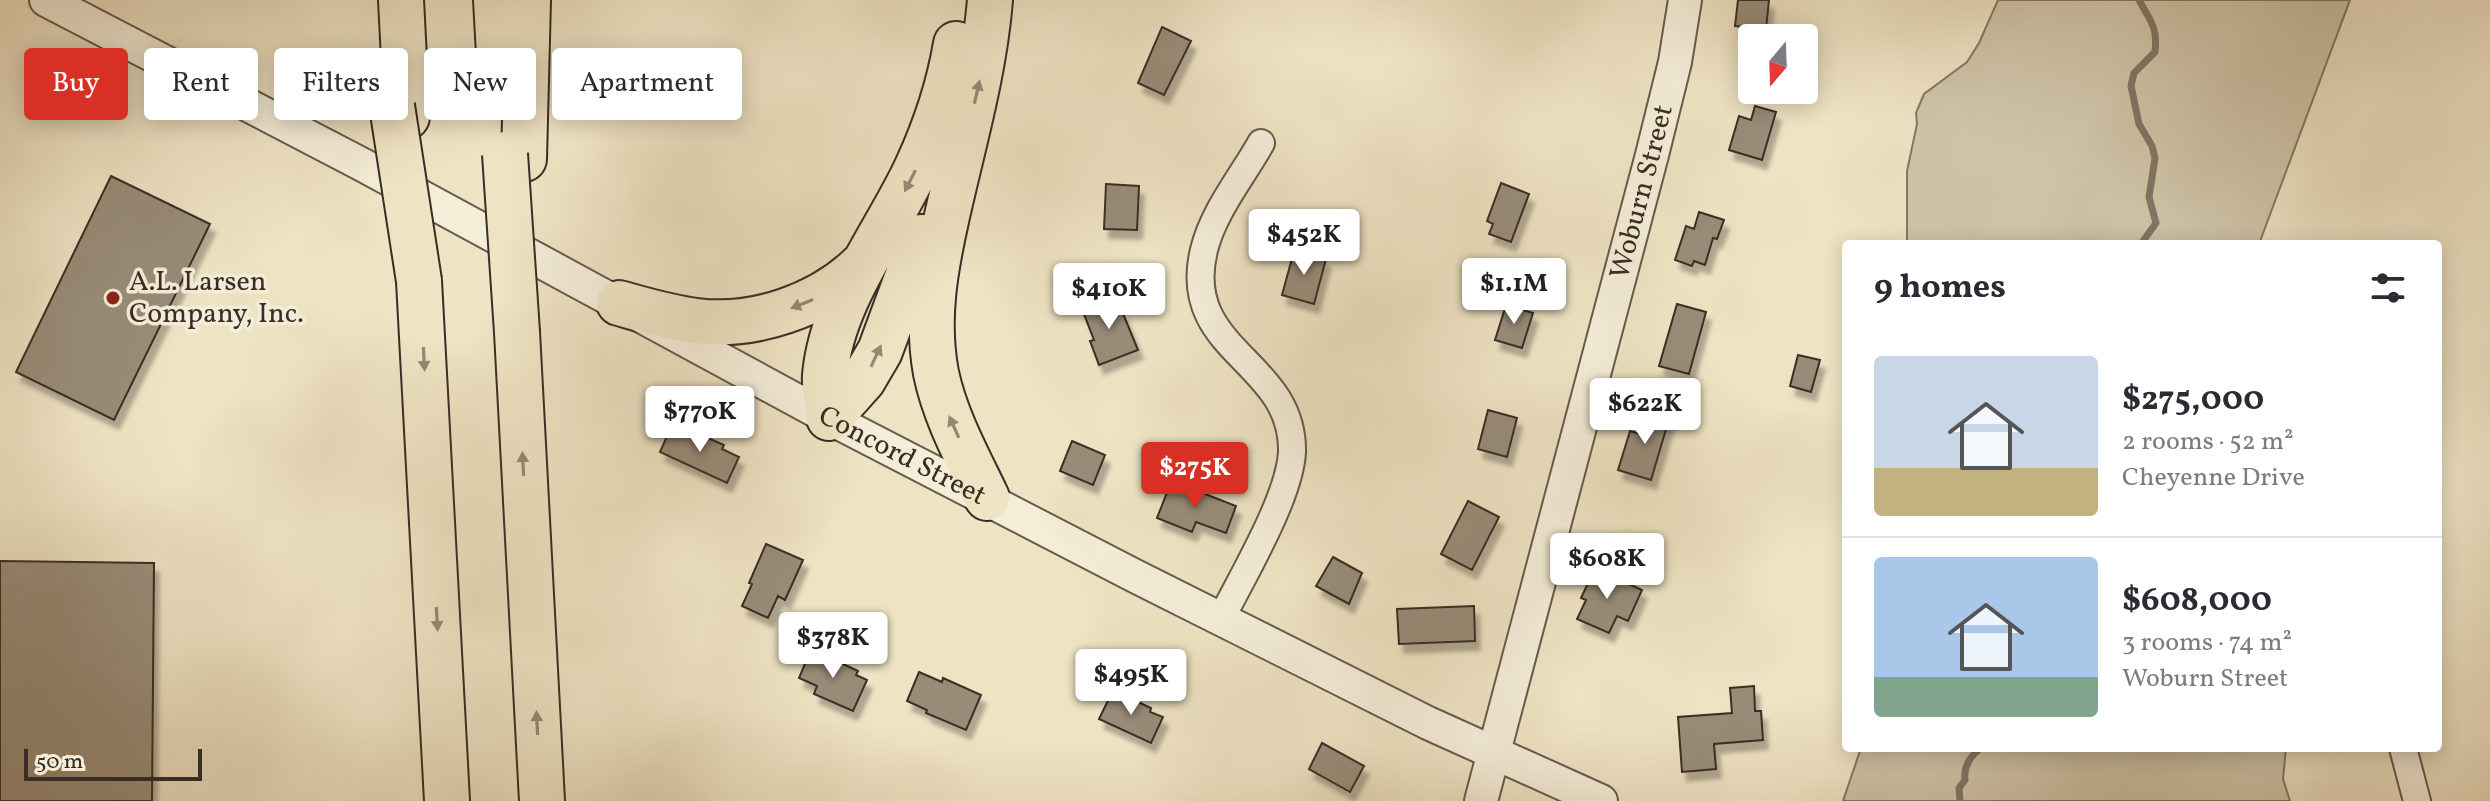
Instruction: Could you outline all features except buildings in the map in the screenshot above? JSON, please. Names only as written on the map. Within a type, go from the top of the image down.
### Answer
[{"type":"highway","points":[[374,0],[385,48]]},
{"type":"highway","points":[[401,0],[401,48]]},
{"type":"highway","points":[[496,0],[514,157],[517,332],[542,801]]},
{"type":"highway","points":[[514,157],[528,0]]},
{"type":"highway","points":[[829,418],[825,376],[841,314],[917,166],[936,120],[951,72],[961,0]]},
{"type":"highway","points":[[829,418],[863,380],[880,351],[911,263],[965,132],[986,43],[990,0]]},
{"type":"highway","points":[[401,120],[419,281],[447,801]]},
{"type":"highway","points":[[965,132],[934,274],[932,340],[937,377],[947,410],[987,498]]},
{"type":"highway","points":[[619,303],[697,321],[754,319],[818,296],[866,261]]},
{"type":"street","name":"Concord Street","points":[[46,0],[337,151],[829,418],[1221,619],[1494,754],[1601,801]]},
{"type":"street","name":"Woburn Street","points":[[1481,801],[1652,155],[1675,62],[1685,0]]},
{"type":"street","points":[[1221,619],[1282,495],[1291,465],[1291,434],[1281,404],[1264,378],[1218,333],[1210,318],[1201,285],[1208,236],[1261,143]]},
{"type":"street","points":[[2404,752],[2417,801]]},
{"type":"shaded area","points":[[1998,0],[2350,0],[2260,240],[1907,240],[1907,171],[1917,124],[1916,113],[1924,94],[1967,62]]},
{"type":"shaded area","points":[[1860,752],[2286,752],[2283,779],[2290,801],[1843,801]]},
{"type":"waterway","points":[[2139,0],[2152,24],[2156,43],[2155,52],[2134,73],[2131,86],[2139,124],[2155,158],[2149,197],[2156,223],[2144,240]]},
{"type":"waterway","points":[[1960,801],[1959,788],[1965,780],[1967,766],[1977,752]]},
{"type":"place","name":"A.L. Larsen Company, Inc.","points":[[113,298]]}]
